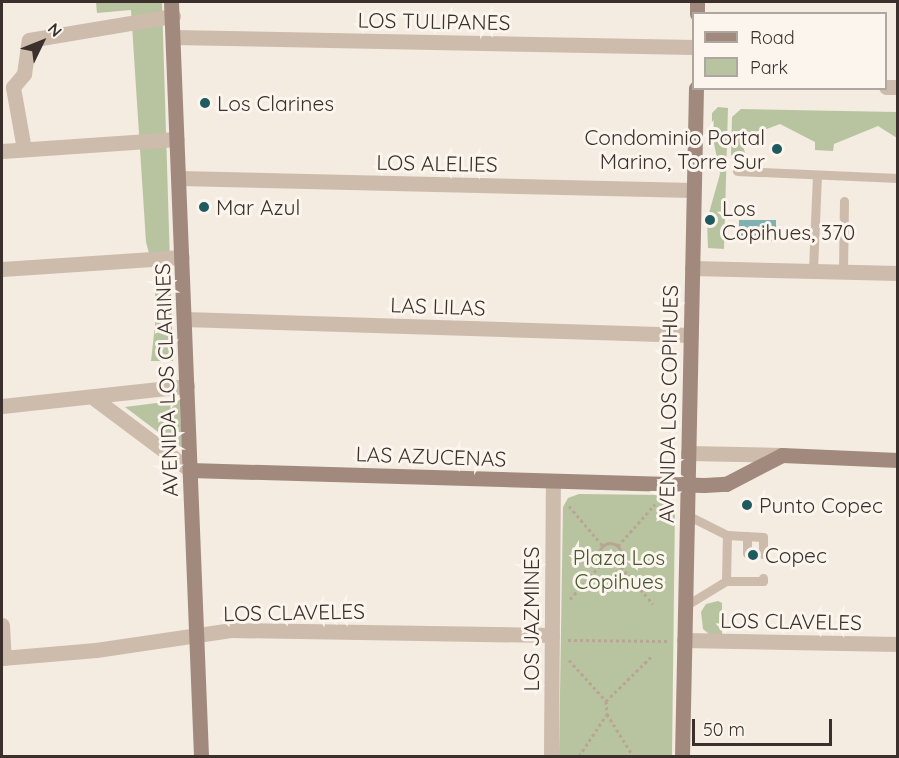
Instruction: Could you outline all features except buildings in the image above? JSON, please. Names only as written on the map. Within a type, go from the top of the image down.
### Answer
[{"type":"main road","name":"AVENIDA LOS CLARINES","points":[[172,9],[201,756]]},
{"type":"main road","name":"AVENIDA LOS COPIHUES","points":[[682,756],[696,90]]},
{"type":"main road","name":"LAS AZUCENAS","points":[[190,470],[687,485],[726,484],[782,455],[897,459]]},
{"type":"street","points":[[24,149],[7,87],[24,74],[28,40],[172,9]]},
{"type":"street","name":"LOS TULIPANES","points":[[173,37],[692,47]]},
{"type":"street","points":[[2,151],[177,138]]},
{"type":"street","name":"LOS ALELIES","points":[[179,178],[693,190]]},
{"type":"street","points":[[2,269],[182,257]]},
{"type":"street","points":[[692,268],[897,273]]},
{"type":"street","name":"LAS LILAS","points":[[184,319],[691,335]]},
{"type":"street","points":[[2,406],[95,399],[187,386]]},
{"type":"street","points":[[95,399],[190,470]]},
{"type":"street","name":"LAS AZUCENAS","points":[[688,453],[782,455]]},
{"type":"street","name":"LOS JAZMINES","points":[[550,756],[553,482]]},
{"type":"street","points":[[2,625],[3,658]]},
{"type":"street","name":"LOS CLAVELES","points":[[3,658],[197,638],[231,630],[552,635]]},
{"type":"street","name":"LOS CLAVELES","points":[[684,640],[897,644]]},
{"type":"lane","points":[[736,171],[897,178]]},
{"type":"lane","points":[[813,270],[817,176]]},
{"type":"lane","points":[[843,271],[844,201]]},
{"type":"lane","points":[[687,515],[727,535],[763,537],[763,554]]},
{"type":"lane","points":[[726,581],[727,535]]},
{"type":"lane","points":[[747,536],[747,553]]},
{"type":"lane","points":[[685,606],[726,581],[746,579],[763,581],[763,578]]},
{"type":"path","points":[[568,505],[603,546],[618,546],[655,504]]},
{"type":"path","points":[[603,546],[599,552],[603,562]]},
{"type":"path","points":[[617,562],[621,553],[618,546]]},
{"type":"path","points":[[564,605],[603,562],[617,562]]},
{"type":"path","points":[[617,562],[652,604]]},
{"type":"path","points":[[552,635],[564,640],[652,641]]},
{"type":"path","points":[[564,654],[606,701],[607,714],[633,756]]},
{"type":"path","points":[[606,701],[651,657]]},
{"type":"path","points":[[579,756],[607,714]]},
{"type":"green space","points":[[96,2],[162,2],[173,361],[151,361],[156,316],[154,272],[146,242],[131,10],[97,13]]},
{"type":"green space","points":[[718,107],[728,108],[724,249],[708,248],[707,220],[720,174],[712,133],[712,113]]},
{"type":"green space","points":[[741,109],[897,112],[897,138],[878,126],[834,144],[833,151],[815,150],[815,142],[780,124],[740,139],[746,155],[737,160],[731,155],[732,117]]},
{"type":"green space","points":[[180,400],[182,450],[125,407]]},
{"type":"green space","name":"Plaza Los Copihues","points":[[579,494],[662,495],[675,505],[672,756],[559,756],[563,507],[568,498]]},
{"type":"green space","points":[[718,601],[722,603],[722,634],[709,634],[703,629],[701,612],[706,604]]},
{"type":"water","points":[[739,220],[776,220],[776,241],[739,240]]},
{"type":"place","name":"Los Clarines","points":[[205,103]]},
{"type":"place","name":"Condominio Portal Marino, Torre Sur","points":[[777,149]]},
{"type":"place","name":"Mar Azul","points":[[204,207]]},
{"type":"place","name":"Los Copihues, 370","points":[[710,220]]},
{"type":"place","name":"Punto Copec","points":[[747,505]]},
{"type":"place","name":"Copec","points":[[753,555]]}]
